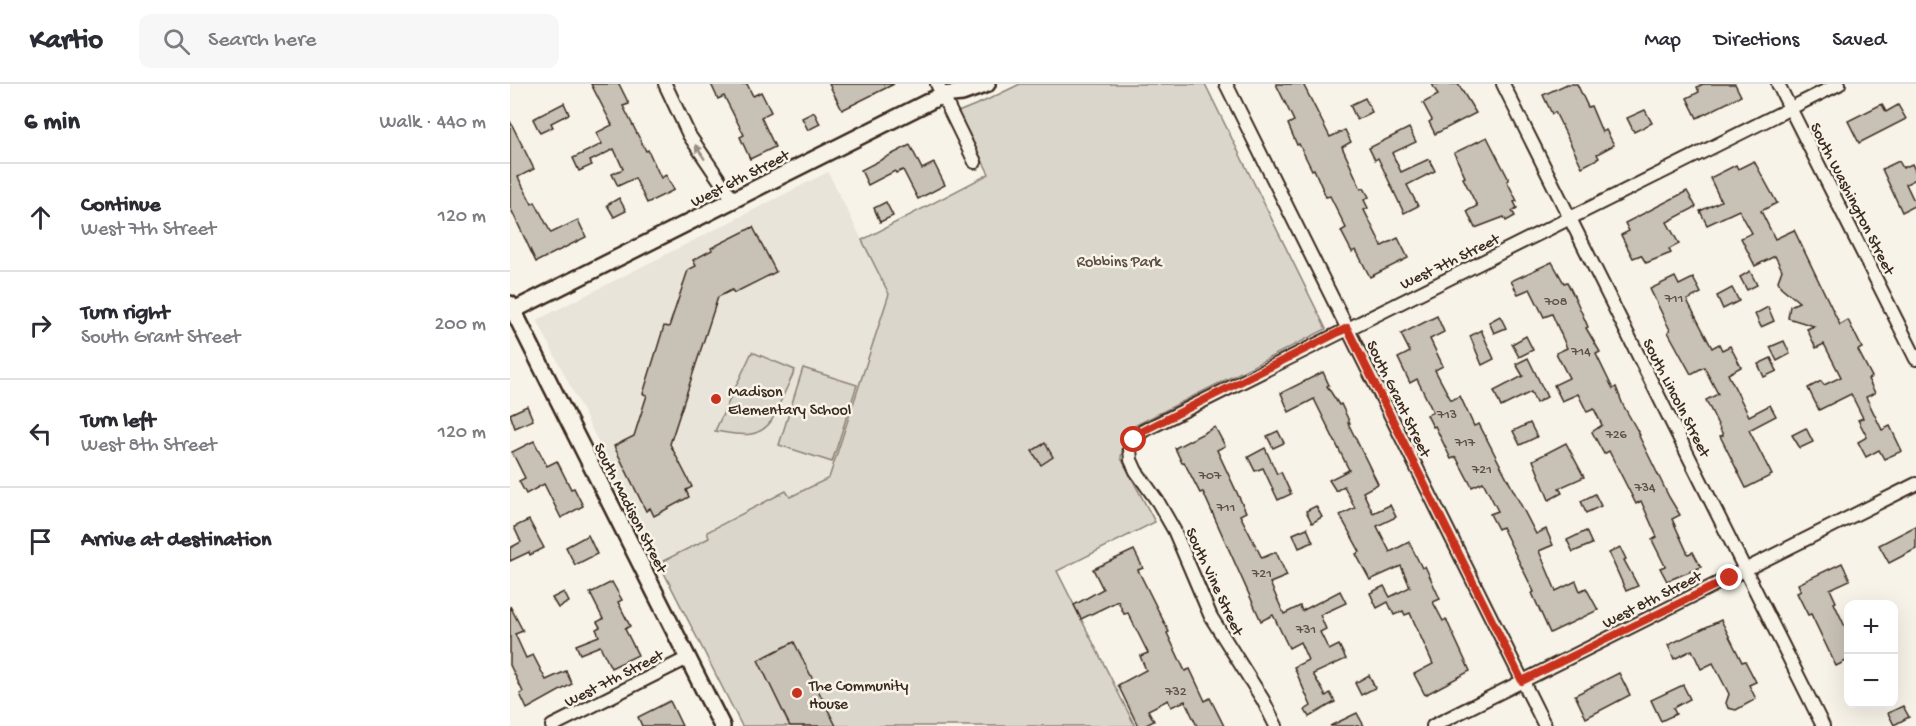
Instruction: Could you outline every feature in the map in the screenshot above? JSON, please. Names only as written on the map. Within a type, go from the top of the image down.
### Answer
[{"type":"street","points":[[664,84],[689,135],[733,200]]},
{"type":"street","name":"West 6th Street","points":[[511,309],[733,200],[939,90],[962,93],[987,84]]},
{"type":"street","name":"South Grant Street","points":[[1226,84],[1545,726]]},
{"type":"street","name":"South Lincoln Street","points":[[1503,84],[1823,726]]},
{"type":"street","name":"South Washington Street","points":[[1778,84],[1916,359]]},
{"type":"street","name":"West 7th Street","points":[[1130,449],[1134,440],[1143,431],[1839,84]]},
{"type":"street","points":[[939,90],[975,162]]},
{"type":"street","name":"South Madison Street","points":[[511,309],[722,726]]},
{"type":"street","name":"South Vine Street","points":[[1130,449],[1131,460],[1136,471],[1174,530],[1211,617],[1249,676],[1276,726]]},
{"type":"street","name":"West 8th Street","points":[[1433,726],[1916,484]]},
{"type":"street","name":"West 7th Street","points":[[552,726],[688,658]]},
{"type":"shaded area","name":"Madison Elementary School","points":[[828,172],[889,294],[829,478],[659,563],[537,320]]},
{"type":"green space","name":"Robbins Park","points":[[1020,84],[1205,84],[1326,329],[1134,426],[1124,438],[1121,458],[1155,522],[1057,571],[1135,726],[742,726],[659,563],[709,538],[707,532],[786,491],[790,497],[829,478],[889,294],[862,240],[989,174],[958,112]]},
{"type":"green space","points":[[752,352],[795,370],[772,420],[766,427],[753,434],[715,431]]},
{"type":"green space","points":[[803,368],[857,385],[832,462],[779,445]]},
{"type":"building","points":[[591,84],[619,84],[629,104],[623,106],[646,151],[648,150],[661,178],[666,175],[674,190],[647,203],[635,178],[618,186],[612,174],[623,169],[614,149],[590,161],[592,165],[579,171],[573,158],[602,144],[596,133],[612,125]]},
{"type":"building","points":[[711,84],[747,84],[753,96],[761,92],[771,112],[761,117],[775,147],[750,159],[740,137],[744,135],[724,96],[718,99]]},
{"type":"building","points":[[829,84],[894,84],[842,110]]},
{"type":"building","points":[[1276,84],[1303,84],[1330,137],[1345,130],[1351,142],[1342,147],[1361,189],[1364,188],[1369,197],[1364,200],[1368,208],[1364,210],[1382,246],[1398,238],[1408,258],[1370,277],[1356,250],[1352,252],[1341,231],[1346,228],[1330,196],[1326,197],[1314,169],[1312,170],[1299,144],[1297,145],[1288,124],[1294,121]]},
{"type":"building","points":[[1432,84],[1458,84],[1476,113],[1435,134],[1429,122],[1432,120],[1423,103],[1438,95]]},
{"type":"building","points":[[1567,84],[1577,84],[1588,107],[1591,106],[1602,132],[1606,130],[1614,145],[1597,154],[1599,158],[1582,167],[1555,112],[1552,114],[1543,95]]},
{"type":"building","points":[[1703,84],[1735,84],[1741,96],[1697,118],[1687,98],[1699,92],[1697,87]]},
{"type":"building","points":[[1365,98],[1372,112],[1357,120],[1350,105]]},
{"type":"building","points":[[564,103],[569,114],[551,123],[553,127],[540,133],[533,119]]},
{"type":"building","points":[[1882,104],[1886,112],[1898,105],[1906,119],[1859,143],[1848,121]]},
{"type":"building","points":[[1645,110],[1652,123],[1634,132],[1627,118]]},
{"type":"building","points":[[814,112],[820,124],[808,130],[802,118]]},
{"type":"building","points":[[510,121],[534,169],[518,177],[532,204],[535,202],[551,233],[578,220],[586,237],[536,262],[510,207]]},
{"type":"building","points":[[1409,128],[1416,142],[1392,153],[1401,172],[1429,159],[1435,171],[1407,185],[1418,206],[1404,213],[1378,158],[1375,160],[1369,148]]},
{"type":"building","points":[[1487,137],[1509,180],[1507,181],[1517,201],[1514,202],[1517,208],[1512,211],[1515,216],[1506,221],[1504,217],[1475,228],[1467,211],[1477,206],[1454,153]]},
{"type":"building","points":[[910,145],[922,169],[934,163],[945,185],[918,199],[903,170],[896,173],[895,171],[868,185],[861,170]]},
{"type":"building","points":[[1754,161],[1777,203],[1761,211],[1775,239],[1794,230],[1840,325],[1848,320],[1862,348],[1858,350],[1872,377],[1868,379],[1875,393],[1866,397],[1882,430],[1890,426],[1902,451],[1884,459],[1879,450],[1866,457],[1858,442],[1867,437],[1858,420],[1863,418],[1851,394],[1819,410],[1808,388],[1821,381],[1824,385],[1841,377],[1824,344],[1816,348],[1807,329],[1814,326],[1788,318],[1790,306],[1799,302],[1781,287],[1778,281],[1782,270],[1775,256],[1755,266],[1741,238],[1752,233],[1739,210],[1707,225],[1700,211],[1721,201],[1710,178],[1736,165],[1738,169]]},
{"type":"building","points":[[1899,161],[1903,168],[1912,164],[1916,173],[1916,179],[1906,184],[1916,205],[1902,212],[1882,169]]},
{"type":"building","points":[[1687,191],[1696,207],[1667,222],[1679,244],[1669,249],[1671,253],[1646,263],[1641,255],[1633,258],[1621,235],[1629,231],[1625,223]]},
{"type":"building","points":[[619,198],[626,211],[614,217],[607,205]]},
{"type":"building","points":[[886,202],[893,216],[880,222],[874,208]]},
{"type":"building","points":[[753,227],[776,272],[734,293],[732,290],[718,297],[670,444],[692,487],[686,490],[689,497],[654,516],[650,508],[646,511],[614,446],[634,436],[647,395],[643,394],[664,326],[669,327],[688,270],[696,266],[693,260],[712,250],[711,248]]},
{"type":"building","points":[[1552,262],[1564,283],[1567,282],[1588,327],[1586,328],[1600,352],[1596,354],[1613,389],[1616,387],[1680,515],[1672,519],[1688,554],[1693,552],[1701,567],[1667,581],[1660,568],[1665,566],[1652,540],[1657,537],[1641,501],[1636,504],[1609,451],[1604,454],[1592,432],[1602,425],[1594,409],[1587,412],[1578,394],[1562,401],[1554,385],[1569,378],[1556,353],[1567,348],[1552,314],[1544,317],[1530,289],[1518,294],[1511,281]]},
{"type":"building","points":[[1750,271],[1757,285],[1747,290],[1740,277]]},
{"type":"building","points":[[1675,277],[1679,285],[1693,278],[1701,293],[1687,300],[1712,348],[1719,344],[1722,350],[1730,346],[1741,367],[1728,374],[1749,416],[1770,405],[1776,416],[1749,430],[1772,475],[1746,488],[1720,436],[1723,435],[1706,400],[1718,394],[1704,367],[1691,374],[1668,332],[1670,330],[1650,289]]},
{"type":"building","points":[[1732,288],[1739,301],[1723,309],[1717,296]]},
{"type":"building","points":[[1768,307],[1774,321],[1761,327],[1755,314]]},
{"type":"building","points":[[1437,316],[1444,332],[1430,339],[1443,366],[1435,370],[1451,400],[1460,396],[1474,426],[1479,424],[1536,534],[1546,529],[1553,545],[1539,551],[1556,591],[1576,581],[1580,591],[1586,588],[1598,610],[1550,633],[1532,593],[1534,592],[1502,527],[1498,529],[1490,514],[1498,511],[1483,482],[1472,487],[1456,457],[1451,459],[1427,415],[1433,412],[1417,379],[1410,383],[1398,358],[1410,352],[1401,334]]},
{"type":"building","points":[[1500,316],[1506,328],[1494,333],[1489,322]]},
{"type":"building","points":[[1481,330],[1494,359],[1482,365],[1470,336]]},
{"type":"building","points":[[1526,336],[1533,350],[1519,357],[1512,344]]},
{"type":"building","points":[[1784,341],[1790,354],[1777,361],[1770,347]]},
{"type":"building","points":[[1528,358],[1547,397],[1536,403],[1531,392],[1501,407],[1494,391],[1523,376],[1516,364]]},
{"type":"building","points":[[1771,358],[1777,371],[1764,377],[1758,364]]},
{"type":"building","points":[[1323,372],[1329,385],[1327,386],[1339,405],[1341,404],[1378,484],[1363,492],[1373,513],[1390,505],[1396,517],[1377,526],[1390,552],[1409,542],[1422,568],[1425,566],[1440,599],[1433,602],[1443,621],[1446,619],[1470,671],[1425,695],[1414,674],[1433,664],[1410,613],[1405,615],[1403,611],[1394,615],[1388,602],[1377,608],[1370,593],[1384,586],[1390,597],[1410,587],[1401,566],[1370,580],[1356,554],[1360,552],[1340,515],[1355,508],[1344,486],[1336,491],[1329,480],[1349,470],[1314,399],[1289,412],[1281,393]]},
{"type":"building","points":[[527,406],[533,420],[515,428],[510,414]]},
{"type":"building","points":[[1530,423],[1537,437],[1520,445],[1513,431]]},
{"type":"building","points":[[1215,427],[1225,446],[1217,450],[1246,512],[1240,515],[1262,558],[1276,552],[1287,576],[1270,583],[1284,614],[1300,606],[1302,611],[1340,591],[1346,603],[1320,615],[1326,629],[1320,632],[1329,650],[1339,645],[1346,659],[1313,674],[1326,696],[1330,693],[1335,702],[1309,717],[1305,710],[1311,706],[1294,667],[1308,660],[1300,642],[1289,648],[1273,615],[1261,621],[1203,492],[1200,493],[1175,448]]},
{"type":"building","points":[[1806,428],[1813,442],[1800,448],[1792,435]]},
{"type":"building","points":[[1278,431],[1284,443],[1273,448],[1267,436]]},
{"type":"building","points":[[534,441],[547,466],[557,461],[571,489],[574,488],[583,506],[561,518],[544,484],[526,494],[519,481],[525,478],[512,452]]},
{"type":"building","points":[[1045,443],[1053,457],[1041,465],[1032,451]]},
{"type":"building","points":[[1566,443],[1584,477],[1559,488],[1562,493],[1549,500],[1533,460]]},
{"type":"building","points":[[1265,448],[1277,474],[1281,472],[1291,494],[1278,500],[1263,468],[1255,471],[1248,457]]},
{"type":"building","points":[[1595,494],[1601,506],[1586,513],[1581,501]]},
{"type":"building","points":[[1316,506],[1322,517],[1312,523],[1306,511]]},
{"type":"building","points":[[529,520],[544,548],[510,561],[510,548],[521,542],[514,527]]},
{"type":"building","points":[[1916,526],[1916,549],[1889,563],[1879,545]]},
{"type":"building","points":[[1307,528],[1313,542],[1299,548],[1293,534]]},
{"type":"building","points":[[1586,531],[1592,544],[1573,552],[1567,540]]},
{"type":"building","points":[[588,535],[597,554],[575,565],[566,547]]},
{"type":"building","points":[[1620,547],[1626,559],[1624,560],[1638,586],[1626,591],[1609,553]]},
{"type":"building","points":[[1134,550],[1143,568],[1138,570],[1169,632],[1167,633],[1185,671],[1190,669],[1205,701],[1210,698],[1224,726],[1197,726],[1185,701],[1171,707],[1168,700],[1148,710],[1154,721],[1138,726],[1118,685],[1146,670],[1140,656],[1148,653],[1128,613],[1124,614],[1118,601],[1081,619],[1074,605],[1103,589],[1093,569]]},
{"type":"building","points":[[1842,563],[1850,580],[1830,589],[1844,624],[1844,662],[1836,666],[1811,614],[1808,615],[1797,593],[1801,591],[1798,584]]},
{"type":"building","points":[[612,582],[622,600],[618,602],[630,626],[625,629],[638,655],[611,668],[600,646],[580,654],[576,645],[599,636],[596,629],[600,627],[597,622],[603,619],[590,593]]},
{"type":"building","points":[[564,592],[569,602],[558,608],[552,598]]},
{"type":"building","points":[[510,606],[523,631],[515,634],[526,658],[533,655],[546,680],[566,671],[572,684],[527,709],[520,694],[523,692],[510,665]]},
{"type":"building","points":[[1721,620],[1742,662],[1745,661],[1756,682],[1749,685],[1756,699],[1736,710],[1728,708],[1726,703],[1729,694],[1713,663],[1701,669],[1692,650],[1674,659],[1668,645]]},
{"type":"building","name":"The Community House","points":[[794,642],[836,726],[790,726],[758,660]]},
{"type":"building","points":[[1619,673],[1630,695],[1586,718],[1575,695]]},
{"type":"building","points":[[1369,675],[1375,688],[1361,695],[1355,683]]},
{"type":"building","points":[[1683,685],[1690,699],[1673,708],[1676,714],[1661,721],[1651,700]]},
{"type":"building","points":[[670,701],[682,726],[642,726],[638,717]]},
{"type":"building","points":[[1903,706],[1909,717],[1894,725],[1888,713]]},
{"type":"building","points":[[1357,713],[1364,726],[1330,726]]},
{"type":"place","name":"Madison Elementary School","points":[[716,399]]},
{"type":"place","name":"The Community House","points":[[797,693]]},
{"type":"route","points":[[1134,440],[1143,431],[1347,328],[1522,681],[1730,578]]}]
